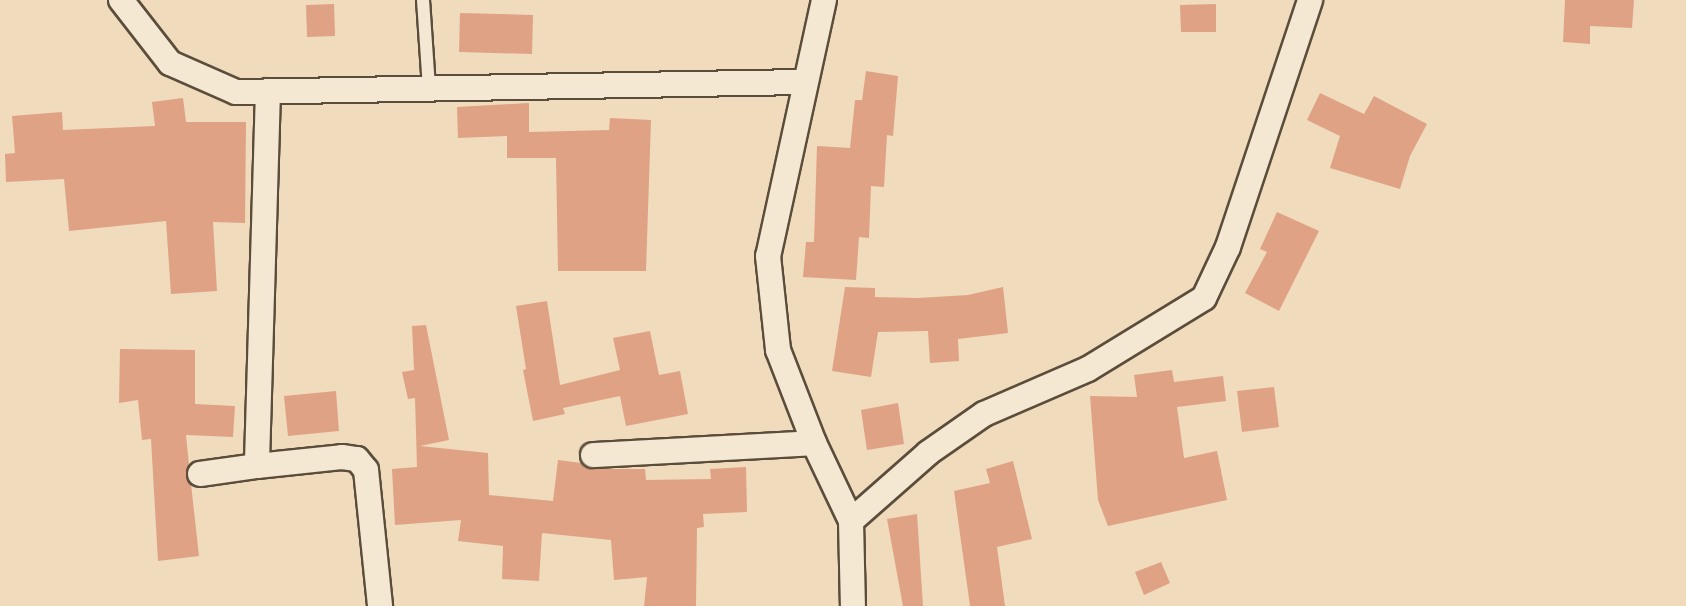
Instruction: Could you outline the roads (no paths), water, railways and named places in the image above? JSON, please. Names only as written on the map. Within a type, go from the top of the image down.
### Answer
[{"type":"street","points":[[121,0],[170,63],[236,92],[805,82]]},
{"type":"street","points":[[824,0],[768,256],[778,350],[814,443],[851,521],[853,606]]},
{"type":"street","points":[[851,521],[928,453],[984,414],[1088,369],[1182,315],[1204,298],[1228,247],[1310,0]]},
{"type":"street","points":[[257,466],[268,91]]},
{"type":"street","points":[[593,454],[814,443]]},
{"type":"street","points":[[200,474],[342,457],[357,459],[366,470],[381,606]]},
{"type":"lane","points":[[423,0],[429,88]]}]
